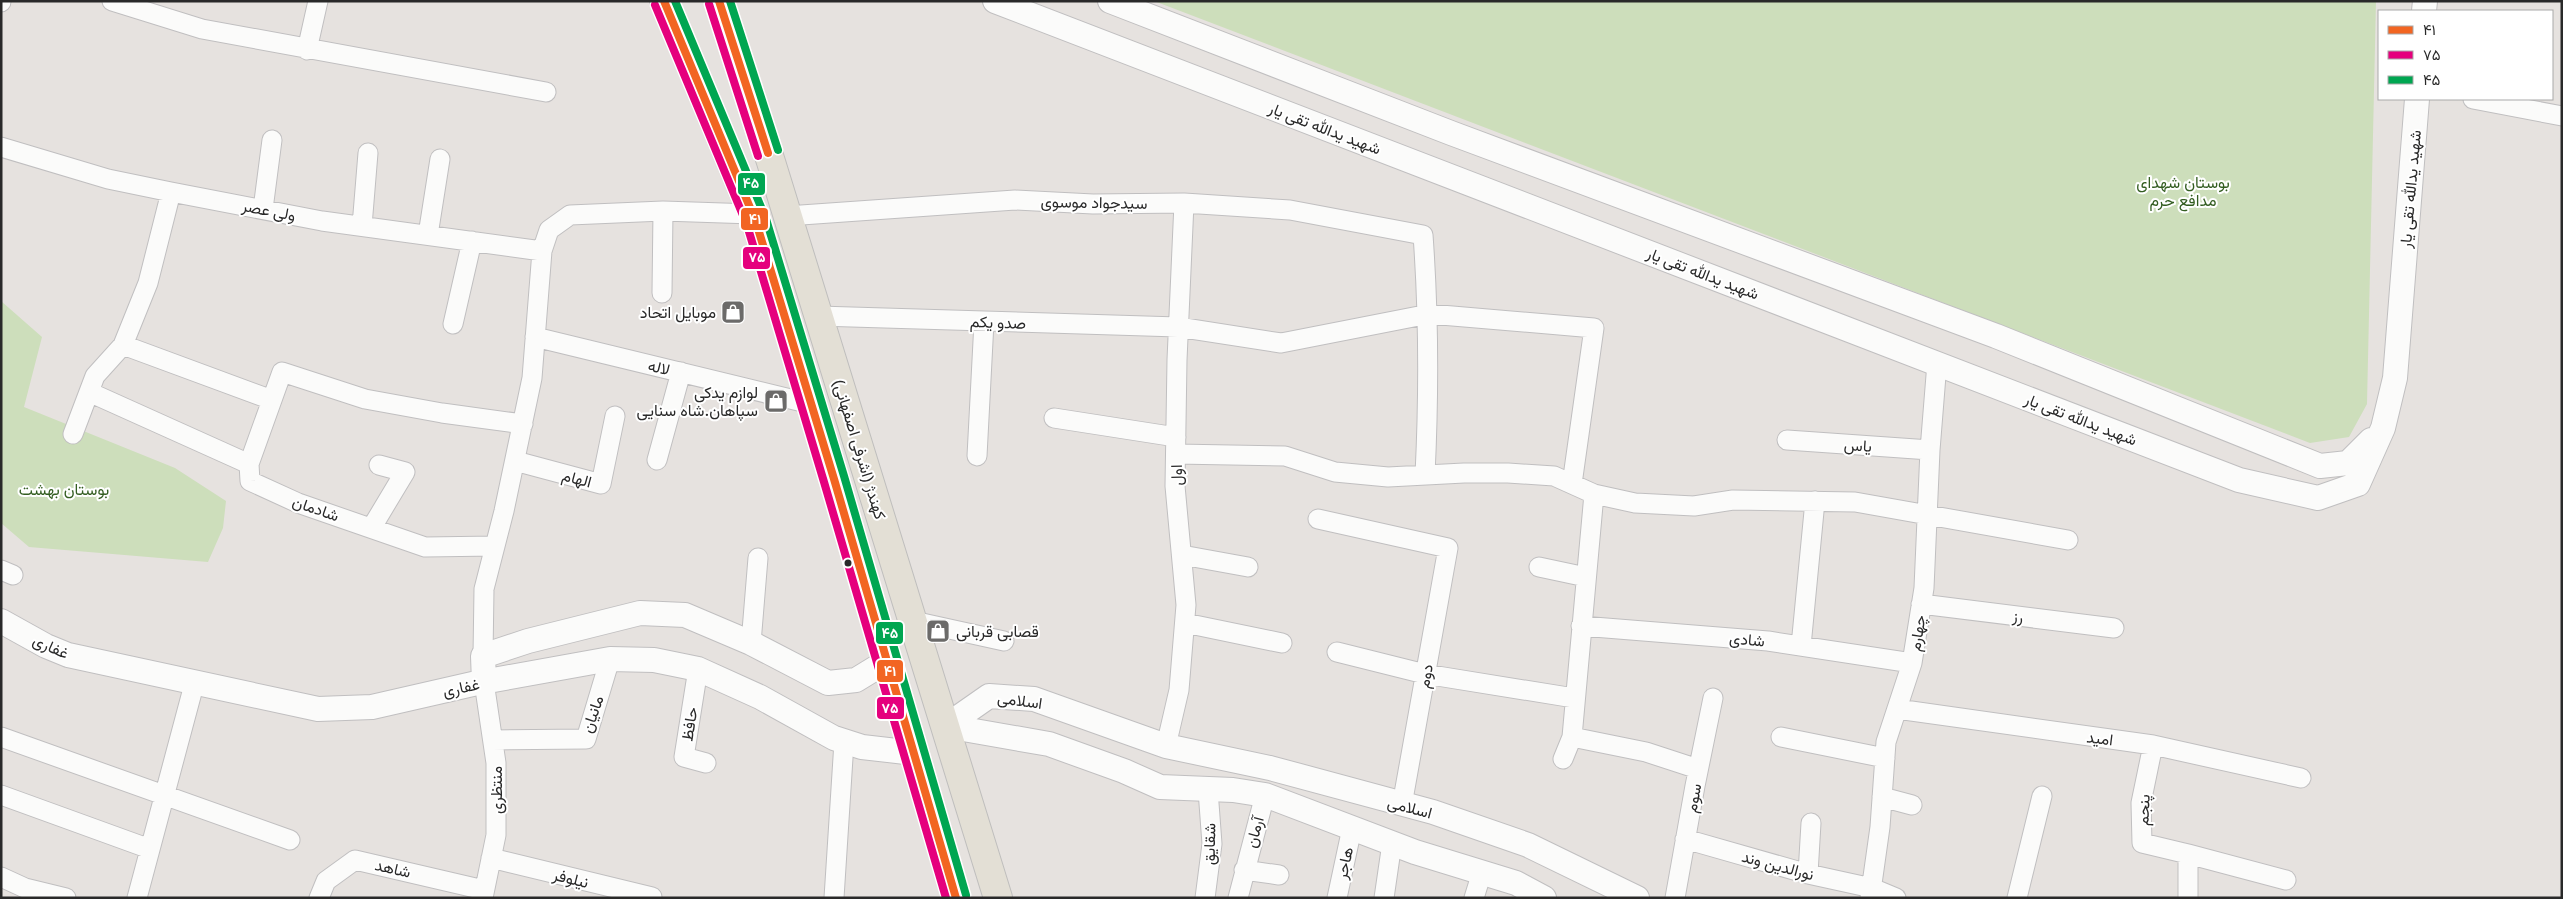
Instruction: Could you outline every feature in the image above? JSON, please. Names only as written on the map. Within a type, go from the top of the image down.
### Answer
[{"type":"main road","name":"کهندژ (اشرفی اصفهانی)","points":[[664,1],[752,214],[811,404],[956,898]]},
{"type":"main road","name":"کهندژ (اشرفی اصفهانی)","points":[[720,3],[998,898]]},
{"type":"street","points":[[112,1],[202,29],[307,50],[546,92]]},
{"type":"street","points":[[307,50],[318,1]]},
{"type":"street","name":"شهید یدالله تقی یار","points":[[995,1],[2239,480],[2318,498],[2358,484],[2382,428],[2395,378],[2417,100]]},
{"type":"street","name":"شهید یدالله تقی یار","points":[[1110,1],[1460,137],[1996,336],[2320,466],[2348,463],[2382,428]]},
{"type":"street","points":[[2478,100],[2562,116]]},
{"type":"street","points":[[262,209],[272,140]]},
{"type":"street","name":"ولی عصر","points":[[1,147],[108,180],[171,192],[362,226],[542,250]]},
{"type":"street","points":[[362,226],[368,153]]},
{"type":"street","points":[[428,235],[440,159]]},
{"type":"street","points":[[73,434],[95,376],[123,345],[148,283],[171,192]]},
{"type":"street","name":"سیدجواد موسوی","points":[[787,216],[1014,200],[1093,204],[1184,203],[1290,210],[1400,229],[1423,235],[1429,314]]},
{"type":"street","name":"اول","points":[[1166,746],[1179,690],[1186,605],[1175,486],[1178,327],[1184,203]]},
{"type":"street","points":[[484,682],[484,589],[515,461],[532,378],[542,250],[548,230],[570,215],[663,211],[752,214]]},
{"type":"street","points":[[662,294],[663,211]]},
{"type":"street","points":[[453,324],[472,241]]},
{"type":"street","points":[[1424,475],[1428,409],[1429,314]]},
{"type":"street","name":"صدو یکم","points":[[818,316],[1178,327],[1281,343],[1429,314],[1594,328],[1572,484]]},
{"type":"street","points":[[977,456],[984,322]]},
{"type":"street","name":"لاله","points":[[535,337],[811,404]]},
{"type":"street","points":[[123,345],[272,400]]},
{"type":"street","name":"چهارم","points":[[1871,893],[1886,742],[1912,663],[1921,604],[1937,363]]},
{"type":"street","points":[[89,392],[249,464],[282,372],[365,399],[442,413],[523,424]]},
{"type":"street","points":[[657,460],[680,372]]},
{"type":"street","name":"الهام","points":[[515,461],[600,484],[615,416]]},
{"type":"street","points":[[1054,418],[1176,445],[1285,456],[1335,472],[1388,477],[1508,473],[1554,476],[1594,494],[1635,503],[1694,506],[1733,500],[1855,502],[2068,540]]},
{"type":"street","name":"یاس","points":[[1786,440],[1930,450]]},
{"type":"street","name":"شادمان","points":[[249,464],[250,481],[298,503],[372,527],[425,547],[495,546]]},
{"type":"street","points":[[372,527],[404,472],[379,465]]},
{"type":"street","points":[[1563,759],[1572,738],[1574,698],[1594,494]]},
{"type":"street","points":[[1801,646],[1815,501]]},
{"type":"street","name":"دوم","points":[[1318,519],[1448,548],[1402,804]]},
{"type":"street","points":[[1182,555],[1248,567]]},
{"type":"street","points":[[751,643],[758,558]]},
{"type":"street","points":[[1540,568],[1586,577]]},
{"type":"street","name":"رز","points":[[1921,604],[2114,628]]},
{"type":"street","name":"غفاری","points":[[484,656],[528,641],[640,613],[685,615],[751,643],[828,683],[856,680],[887,661]]},
{"type":"street","points":[[913,620],[1004,641]]},
{"type":"street","name":"غفاری","points":[[1,621],[46,646],[68,655],[318,709],[372,707],[484,682],[610,659],[654,660],[698,669],[760,697],[844,742],[862,747],[914,753]]},
{"type":"street","points":[[1185,623],[1282,643]]},
{"type":"street","name":"شادی","points":[[1581,626],[1632,628],[1801,646],[1912,663]]},
{"type":"street","points":[[1337,652],[1425,674],[1574,698]]},
{"type":"street","name":"مانیان","points":[[493,740],[586,739],[610,659]]},
{"type":"street","name":"حافظ","points":[[698,669],[684,757],[706,763]]},
{"type":"street","points":[[137,898],[195,681]]},
{"type":"street","name":"منتظری","points":[[484,682],[496,763],[496,835],[484,894]]},
{"type":"street","name":"اسلامی","points":[[946,726],[989,696],[1034,699],[1166,746],[1270,768],[1433,812],[1528,845],[1637,898]]},
{"type":"street","name":"سوم","points":[[1675,898],[1713,698]]},
{"type":"street","name":"امید","points":[[1897,709],[2153,746],[2301,778]]},
{"type":"street","points":[[946,726],[1049,744],[1124,771],[1160,787],[1233,790],[1265,795],[1392,843],[1516,882],[1544,898]]},
{"type":"street","points":[[1,737],[290,840]]},
{"type":"street","points":[[1781,737],[1884,758]]},
{"type":"street","points":[[1572,738],[1646,752],[1698,769]]},
{"type":"street","points":[[834,898],[844,742]]},
{"type":"street","name":"پنجم","points":[[2153,746],[2141,803],[2142,843],[2188,854]]},
{"type":"street","name":"شقایق","points":[[1205,898],[1212,844],[1208,790]]},
{"type":"street","points":[[1,795],[150,849]]},
{"type":"street","name":"آرمان","points":[[1238,898],[1265,795]]},
{"type":"street","points":[[2017,898],[2042,796]]},
{"type":"street","points":[[1882,797],[1912,805]]},
{"type":"street","points":[[1808,874],[1811,823]]},
{"type":"street","name":"هاجر","points":[[1337,898],[1352,828]]},
{"type":"street","name":"نورالدین وند","points":[[1685,839],[1871,893]]},
{"type":"street","points":[[1384,898],[1392,843]]},
{"type":"street","points":[[2188,898],[2188,854],[2286,880]]},
{"type":"street","name":"نیلوفر","points":[[491,858],[652,898]]},
{"type":"street","name":"شاهد","points":[[319,898],[326,881],[355,860],[484,894]]},
{"type":"street","name":"آرمان","points":[[1244,870],[1279,875]]},
{"type":"street","points":[[1474,898],[1482,872]]},
{"type":"street","points":[[1,877],[25,888],[66,898]]},
{"type":"street","points":[[1871,893],[1896,898]]},
{"type":"green space","name":"بوستان شهدای مدافع حرم","points":[[1154,1],[2376,1],[2367,404],[2349,437],[2310,443]]},
{"type":"green space","name":"بوستان بهشت","points":[[1,301],[42,337],[24,407],[175,468],[226,501],[223,528],[208,562],[29,547],[1,523]]},
{"type":"transit line","name":"۴۱","points":[[664,1],[756,222],[834,479],[956,898]]},
{"type":"transit line","name":"۴۵","points":[[675,1],[766,219],[844,476],[966,895]]},
{"type":"transit line","name":"۴۱","points":[[719,1],[768,153]]},
{"type":"transit line","name":"۴۵","points":[[730,1],[778,150]]},
{"type":"transit line","name":"۷۵","points":[[709,4],[758,156]]},
{"type":"transit line","name":"۷۵","points":[[655,5],[747,225],[946,898]]},
{"type":"place","name":"موبایل اتحاد","points":[[733,312]]},
{"type":"place","name":"لوازم یدکی سپاهان.شاه سنایی","points":[[776,401]]},
{"type":"place","name":"قصابی قربانی","points":[[938,631]]}]
